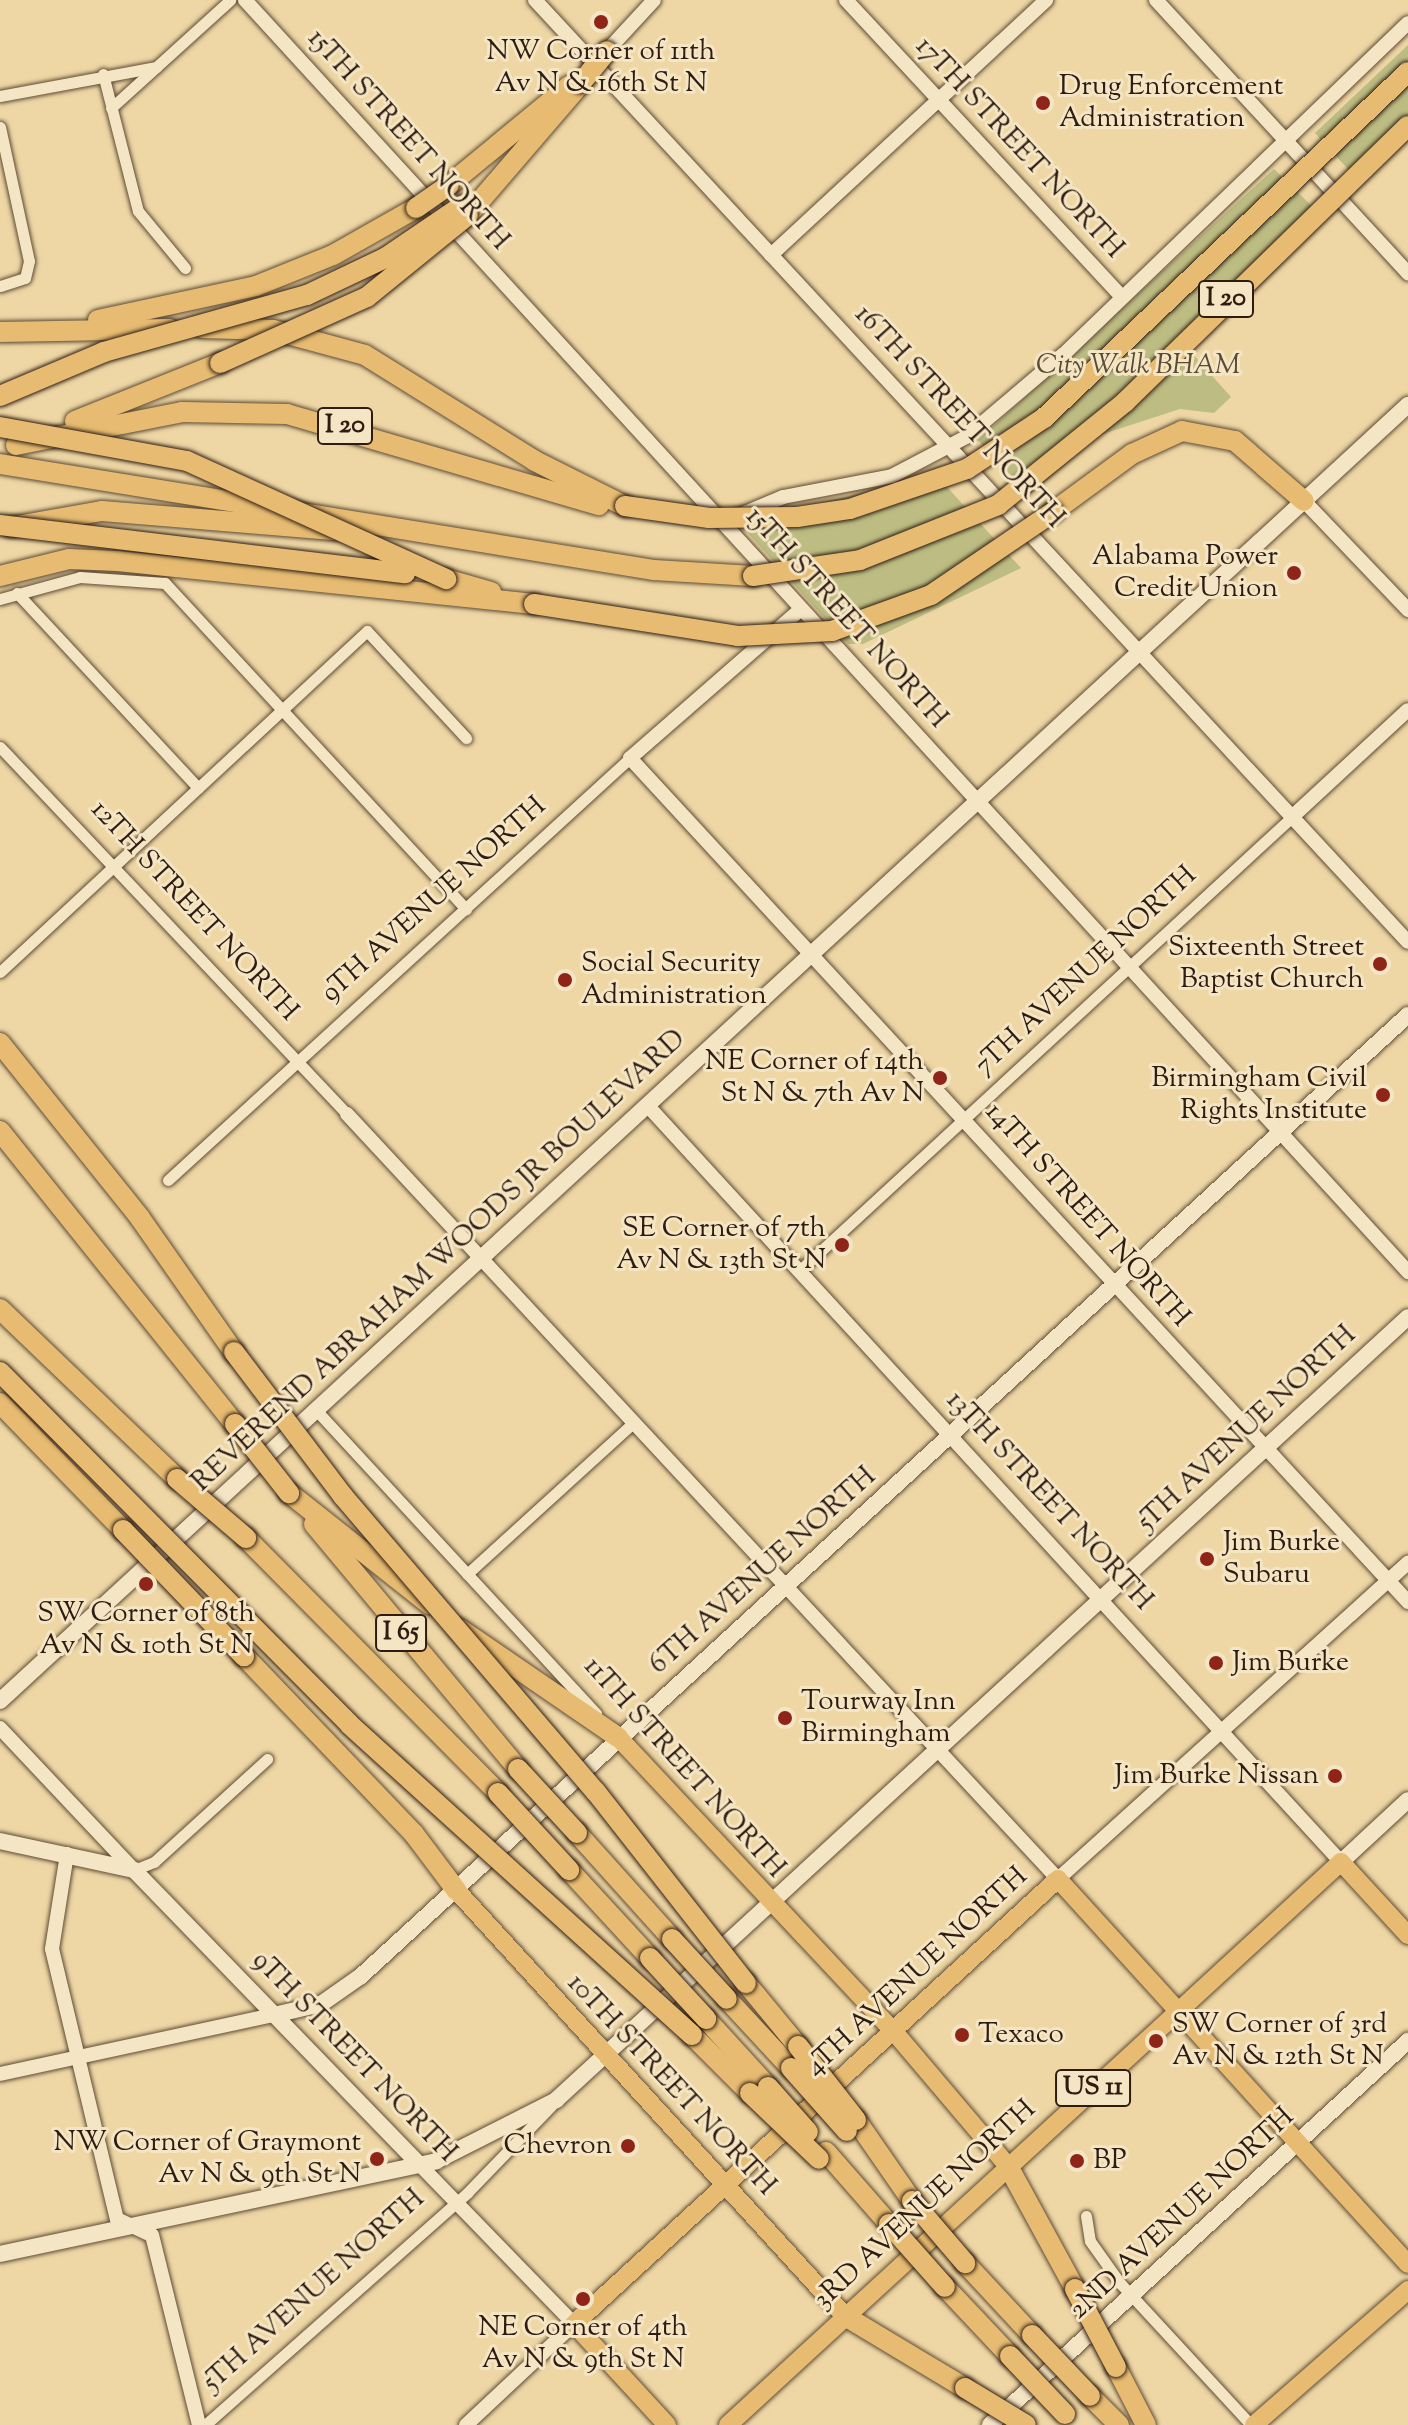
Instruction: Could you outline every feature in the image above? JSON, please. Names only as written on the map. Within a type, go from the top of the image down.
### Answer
[{"type":"highway","points":[[8,448],[220,363],[357,303],[465,210],[607,51]]},
{"type":"highway","name":"I 20","points":[[8,448],[182,412],[287,414],[607,508],[625,506],[709,518],[797,517],[862,505],[967,469],[1044,418],[1408,72]]},
{"type":"highway","points":[[0,331],[214,299],[333,255],[416,208],[449,185],[580,80]]},
{"type":"highway","name":"I 20","points":[[0,463],[654,570],[753,576],[837,565],[998,505],[1125,402],[1408,126]]},
{"type":"highway","points":[[0,396],[104,352],[307,295],[385,258],[465,210]]},
{"type":"highway","points":[[0,331],[237,327],[312,338],[411,378],[535,461],[625,506]]},
{"type":"highway","points":[[0,427],[187,461],[446,579],[534,604]]},
{"type":"highway","points":[[0,576],[69,559],[118,561],[534,604],[738,636],[832,631],[931,595],[1132,454],[1182,431],[1235,441],[1304,501]]},
{"type":"highway","points":[[0,463],[56,436]]},
{"type":"highway","points":[[0,531],[102,511],[555,552]]},
{"type":"highway","points":[[0,525],[446,579]]},
{"type":"highway","points":[[0,1043],[140,1218],[234,1352],[352,1508],[596,1792],[798,2046],[852,2126]]},
{"type":"highway","name":"I 65","points":[[0,1131],[289,1493],[518,1769],[791,2068],[852,2126],[965,2263],[1119,2425]]},
{"type":"highway","name":"I 65","points":[[0,1309],[177,1479],[246,1538],[498,1793],[650,1958],[699,2027],[875,2208],[1070,2419]]},
{"type":"highway","points":[[0,1372],[379,1752],[699,2027]]},
{"type":"highway","points":[[0,1405],[414,1834],[457,1891]]},
{"type":"highway","points":[[289,1493],[459,1628],[618,1737]]},
{"type":"highway","points":[[1008,2166],[1146,2425]]},
{"type":"highway","points":[[845,2316],[1026,2425]]},
{"type":"main road","name":"REVEREND ABRAHAM WOODS JR BOULEVARD","points":[[0,1701],[1408,405]]},
{"type":"main road","name":"6TH AVENUE NORTH","points":[[274,2015],[321,2004],[457,1891],[618,1737],[785,1588],[1408,1015]]},
{"type":"main road","name":"5TH AVENUE NORTH","points":[[556,2100],[1408,1317]]},
{"type":"main road","name":"11TH STREET NORTH","points":[[618,1737],[770,1903],[896,2034],[1008,2166]]},
{"type":"main road","name":"3RD AVENUE NORTH","points":[[728,2425],[1408,1800]]},
{"type":"main road","points":[[0,1841],[134,1870]]},
{"type":"main road","name":"13TH STREET NORTH","points":[[1341,1862],[1408,1935]]},
{"type":"main road","name":"9TH STREET NORTH","points":[[134,1870],[419,2164]]},
{"type":"main road","points":[[1058,1879],[1408,2264]]},
{"type":"main road","name":"4TH AVENUE NORTH","points":[[574,2324],[896,2034],[1058,1879]]},
{"type":"main road","name":"10TH STREET NORTH","points":[[457,1891],[845,2316]]},
{"type":"main road","name":"2ND AVENUE NORTH","points":[[990,2425],[1408,2041]]},
{"type":"main road","points":[[0,2254],[419,2164],[510,2129],[556,2100]]},
{"type":"main road","points":[[1252,2425],[1408,2290]]},
{"type":"main road","name":"9TH STREET NORTH","points":[[574,2324],[667,2425]]},
{"type":"street","points":[[111,108],[230,0]]},
{"type":"street","name":"15TH STREET NORTH","points":[[245,0],[1408,1272]]},
{"type":"street","name":"16TH STREET NORTH","points":[[535,0],[1408,942]]},
{"type":"street","points":[[607,51],[654,0]]},
{"type":"street","name":"17TH STREET NORTH","points":[[846,0],[1121,296]]},
{"type":"street","points":[[771,255],[1046,0]]},
{"type":"street","points":[[1156,0],[1408,273]]},
{"type":"street","points":[[724,524],[783,497],[892,476],[952,447],[1009,404],[1408,23]]},
{"type":"street","points":[[0,96],[103,74],[156,67]]},
{"type":"street","points":[[103,74],[138,211],[185,268]]},
{"type":"street","points":[[0,127],[3,156],[28,274],[0,286]]},
{"type":"street","points":[[1304,501],[1408,610]]},
{"type":"street","points":[[0,599],[80,577],[165,583],[466,909]]},
{"type":"street","points":[[17,593],[198,788]]},
{"type":"street","points":[[630,758],[801,609]]},
{"type":"street","points":[[0,972],[367,631],[466,738]]},
{"type":"street","name":"7TH AVENUE NORTH","points":[[799,1271],[1408,710]]},
{"type":"street","name":"12TH STREET NORTH","points":[[0,747],[347,1114]]},
{"type":"street","name":"9TH AVENUE NORTH","points":[[168,1180],[295,1058],[466,909],[630,758]]},
{"type":"street","name":"14TH STREET NORTH","points":[[630,758],[1408,1602]]},
{"type":"street","name":"13TH STREET NORTH","points":[[647,1105],[1341,1862]]},
{"type":"street","points":[[347,1114],[935,1751],[1058,1879]]},
{"type":"street","name":"11TH STREET NORTH","points":[[316,1410],[618,1737]]},
{"type":"street","points":[[467,1574],[633,1423]]},
{"type":"street","name":"4TH AVENUE NORTH","points":[[1058,1879],[1408,1563]]},
{"type":"street","name":"9TH STREET NORTH","points":[[0,1728],[134,1870]]},
{"type":"street","points":[[134,1870],[154,1862],[267,1759]]},
{"type":"street","points":[[67,1854],[51,1941],[117,2219],[152,2235],[199,2425]]},
{"type":"street","name":"6TH AVENUE NORTH","points":[[0,2074],[274,2015]]},
{"type":"street","name":"5TH AVENUE NORTH","points":[[205,2425],[453,2200],[556,2100]]},
{"type":"street","name":"9TH STREET NORTH","points":[[419,2164],[574,2324]]},
{"type":"street","points":[[1086,2216],[1090,2241],[1132,2295],[1252,2425]]},
{"type":"street","name":"4TH AVENUE NORTH","points":[[466,2425],[574,2324]]},
{"type":"green space","points":[[1408,45],[1408,130],[1357,179],[1315,133]]},
{"type":"green space","name":"City Walk BHAM","points":[[1274,169],[1322,216],[1190,351],[1231,397],[1214,413],[1180,409],[1100,435],[1029,495],[978,440]]},
{"type":"green space","points":[[936,475],[1021,568],[863,644],[848,644],[745,530],[768,516]]},
{"type":"place","name":"NW Corner of 11th Av N & 16th St N","points":[[601,22]]},
{"type":"place","name":"Drug Enforcement Administration","points":[[1043,103]]},
{"type":"place","name":"Alabama Power Credit Union","points":[[1294,573]]},
{"type":"place","name":"Sixteenth Street Baptist Church","points":[[1380,964]]},
{"type":"place","name":"Social Security Administration","points":[[565,980]]},
{"type":"place","name":"NE Corner of 14th St N & 7th Av N","points":[[940,1078]]},
{"type":"place","name":"Birmingham Civil Rights Institute","points":[[1383,1095]]},
{"type":"place","name":"SE Corner of 7th Av N & 13th St N","points":[[842,1245]]},
{"type":"place","name":"Jim Burke Subaru","points":[[1207,1559]]},
{"type":"place","name":"SW Corner of 8th Av N & 10th St N","points":[[146,1584]]},
{"type":"place","name":"Jim Burke","points":[[1216,1663]]},
{"type":"place","name":"Tourway Inn Birmingham","points":[[785,1718]]},
{"type":"place","name":"Jim Burke Nissan","points":[[1335,1776]]},
{"type":"place","name":"Texaco","points":[[962,2035]]},
{"type":"place","name":"SW Corner of 3rd Av N & 12th St N","points":[[1156,2041]]},
{"type":"place","name":"Chevron","points":[[628,2146]]},
{"type":"place","name":"NW Corner of Graymont Av N & 9th St N","points":[[377,2159]]},
{"type":"place","name":"BP","points":[[1077,2161]]},
{"type":"place","name":"NE Corner of 4th Av N & 9th St N","points":[[583,2299]]}]
